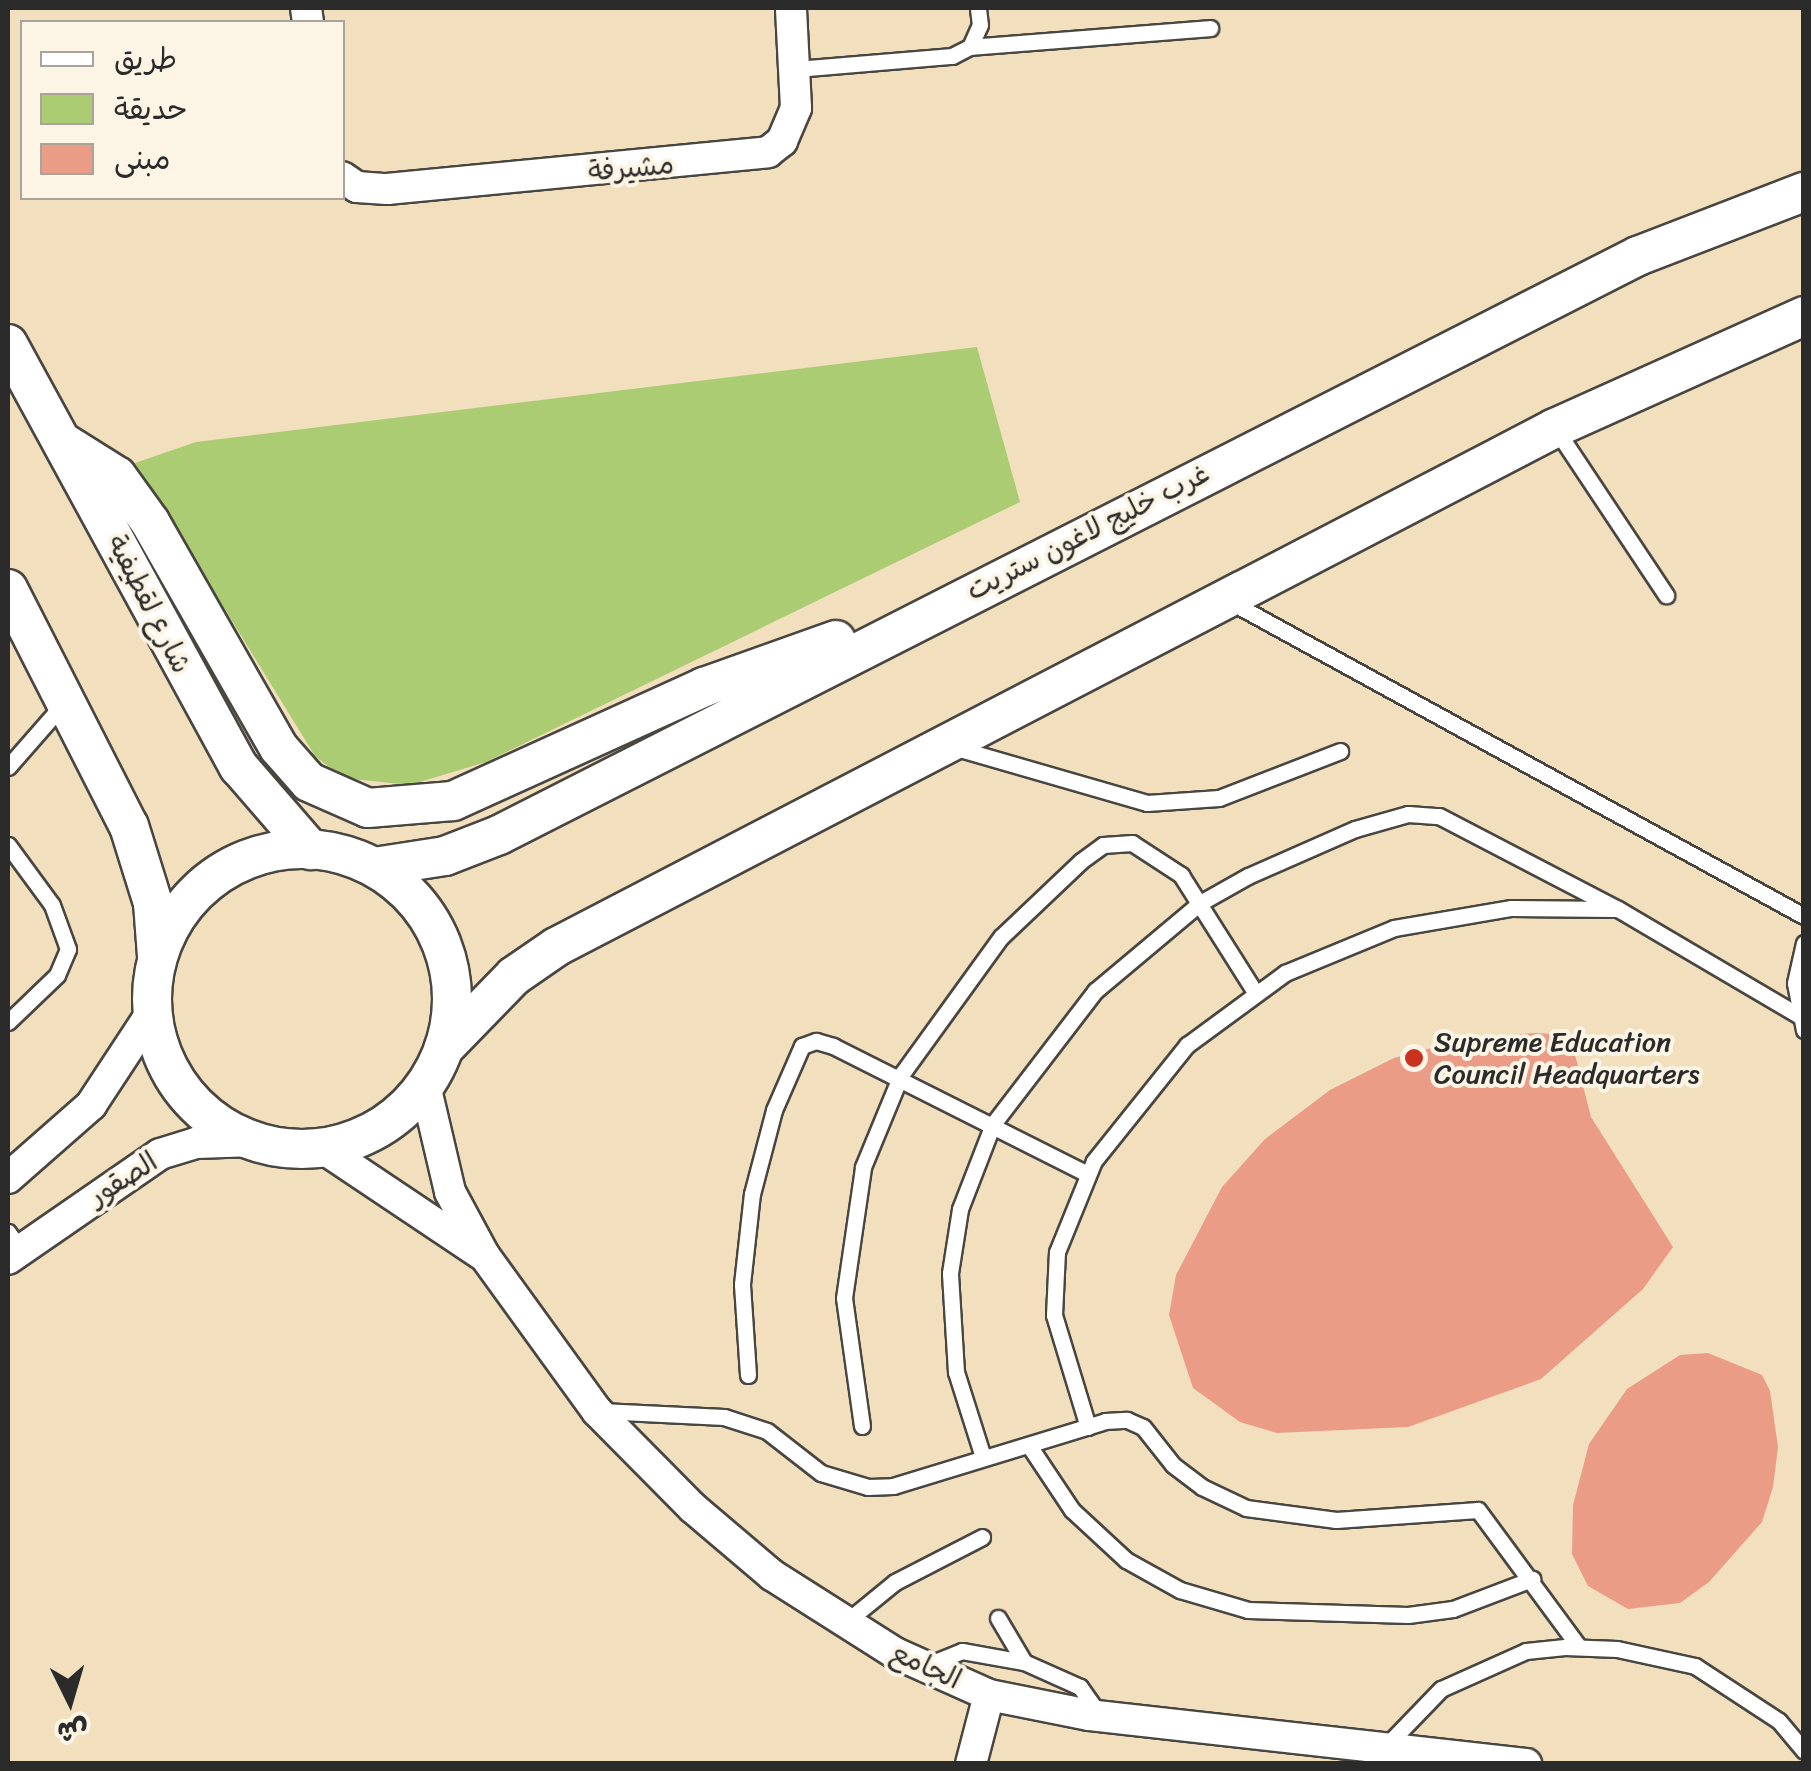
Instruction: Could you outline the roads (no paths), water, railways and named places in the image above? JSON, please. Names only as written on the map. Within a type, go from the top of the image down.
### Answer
[{"type":"street","name":"مشيرفة","points":[[345,178],[357,187],[386,189],[768,152],[792,124],[796,70],[790,8]]},
{"type":"street","name":"غرب خليج لاغون ستريت","points":[[374,867],[446,856],[499,835],[902,626],[1638,256],[1804,192]]},
{"type":"street","points":[[444,1048],[514,976],[556,947],[1555,428],[1804,316]]},
{"type":"street","name":"شارع لقطيفية","points":[[8,344],[239,767],[260,799],[311,850]]},
{"type":"street","points":[[64,443],[117,476],[150,522],[278,748],[310,782],[368,808],[453,801],[704,687],[844,638],[902,626]]},
{"type":"street","points":[[8,589],[145,867],[157,959],[152,1012],[164,1060],[192,1101],[255,1141],[322,1147],[369,1133],[426,1085],[444,1048],[452,990],[441,940],[413,898],[374,867],[311,850],[260,855],[214,877],[179,913],[157,959]]},
{"type":"street","points":[[8,1178],[91,1105],[152,1012]]},
{"type":"street","name":"الجامع","points":[[426,1085],[439,1163],[484,1255],[597,1410],[693,1508],[772,1575],[846,1622],[924,1666],[989,1695],[1100,1716],[1526,1764]]},
{"type":"street","name":"الصقور","points":[[12,1247],[160,1154],[196,1143],[255,1141]]},
{"type":"street","name":"الجامع","points":[[322,1147],[484,1255]]},
{"type":"street","points":[[971,1764],[989,1695]]},
{"type":"lane","points":[[970,47],[980,25],[978,8]]},
{"type":"lane","points":[[796,70],[952,56],[970,47],[1210,28]]},
{"type":"lane","points":[[1555,428],[1666,595]]},
{"type":"lane","points":[[1225,599],[1804,916]]},
{"type":"lane","points":[[8,767],[66,701]]},
{"type":"lane","points":[[944,745],[1147,803],[1219,798],[1340,751]]},
{"type":"lane","points":[[983,1457],[956,1372],[950,1272],[960,1209],[993,1124],[1095,991],[1200,903],[1300,849],[1424,814],[1454,821],[1618,909],[1801,1023]]},
{"type":"lane","points":[[862,1426],[846,1346],[847,1245],[863,1166],[900,1079],[963,981],[1001,937],[1104,846],[1132,843],[1160,856],[1200,903],[1255,992]]},
{"type":"lane","points":[[8,845],[52,905],[68,949],[57,975],[8,1022]]},
{"type":"lane","points":[[1088,1427],[1054,1315],[1057,1252],[1088,1174],[1145,1090],[1187,1045],[1255,992],[1338,947],[1394,928],[1511,908],[1618,909]]},
{"type":"lane","points":[[1801,1023],[1796,983],[1804,944]]},
{"type":"lane","points":[[748,1376],[742,1284],[752,1194],[797,1052],[823,1042],[1088,1174]]},
{"type":"lane","points":[[597,1410],[724,1417],[767,1431],[822,1472],[868,1486],[892,1486],[1120,1418],[1136,1423],[1202,1488],[1264,1512],[1336,1520],[1478,1510],[1579,1647]]},
{"type":"lane","points":[[1030,1447],[1072,1510],[1126,1560],[1180,1590],[1248,1610],[1408,1616],[1453,1608],[1532,1579]]},
{"type":"lane","points":[[846,1622],[895,1582],[982,1537]]},
{"type":"lane","points":[[998,1618],[1024,1662]]},
{"type":"lane","points":[[1384,1748],[1442,1689],[1480,1668],[1526,1652],[1579,1647],[1662,1656],[1695,1666],[1779,1721],[1804,1751]]},
{"type":"lane","points":[[924,1666],[962,1652],[1024,1662],[1080,1687],[1100,1716]]},
{"type":"place","name":"Supreme Education Council Headquarters","points":[[1414,1058]]}]
